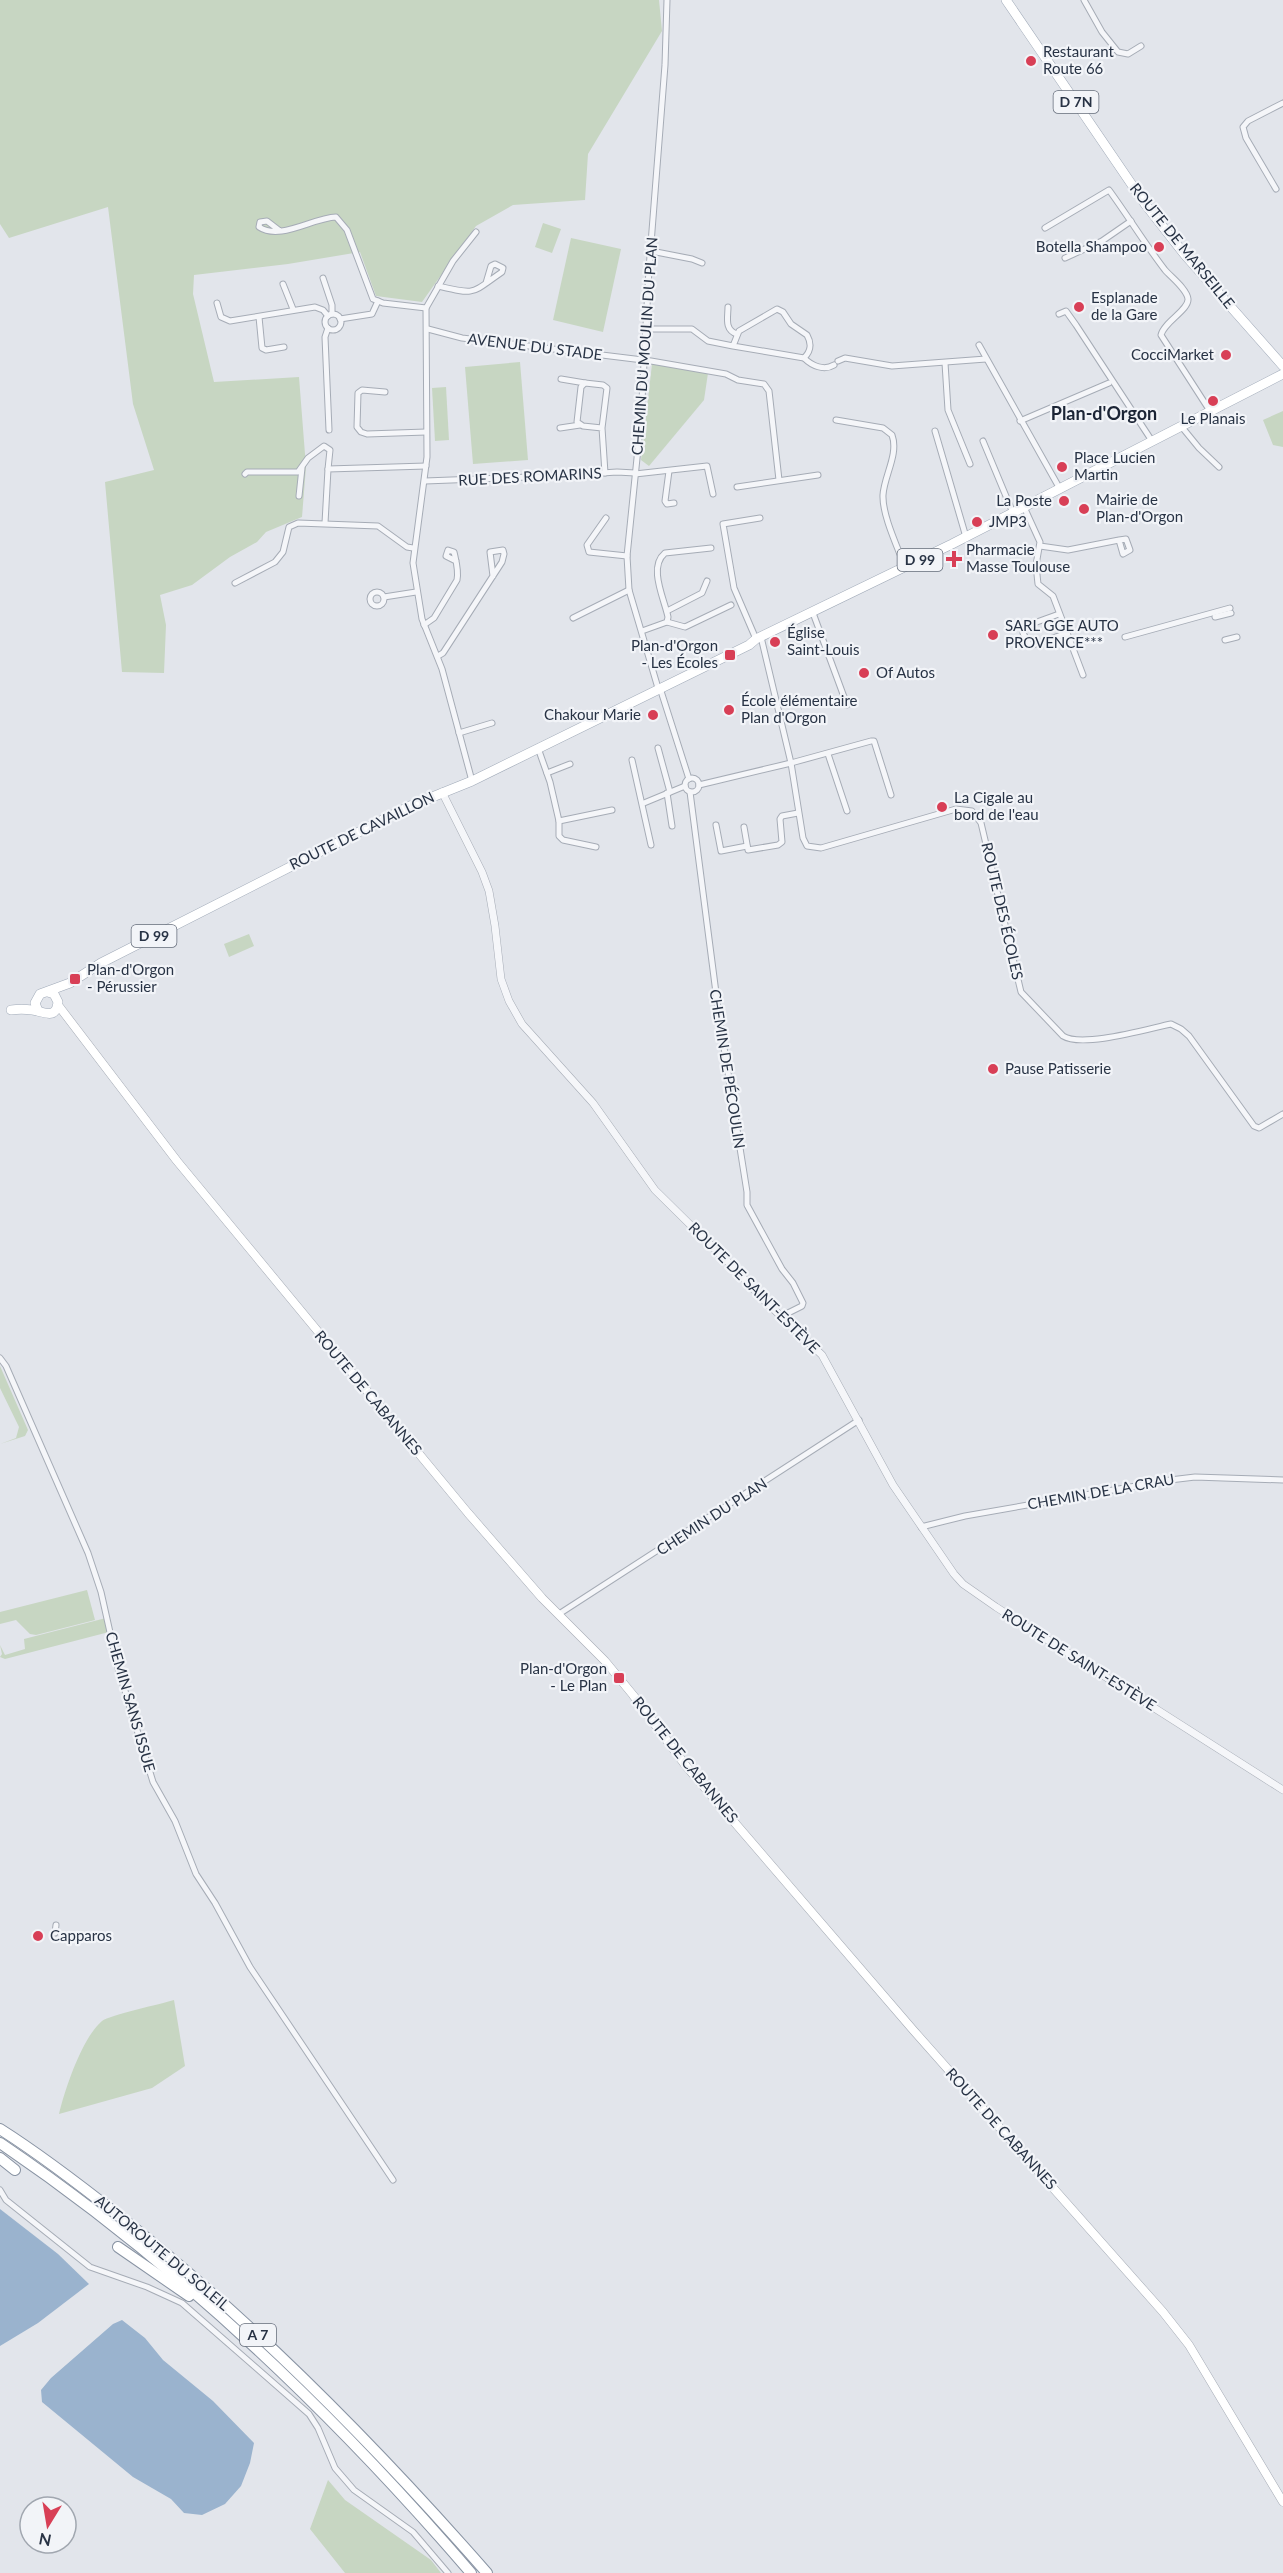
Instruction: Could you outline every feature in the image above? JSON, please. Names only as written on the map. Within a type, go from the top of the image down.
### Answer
[{"type":"highway","name":"AUTOROUTE DU SOLEIL","points":[[0,2129],[80,2186],[206,2288],[313,2387],[370,2444],[487,2573]]},
{"type":"highway","name":"AUTOROUTE DU SOLEIL","points":[[0,2143],[106,2219],[236,2329],[371,2461],[471,2573]]},
{"type":"highway","points":[[0,2158],[15,2170]]},
{"type":"highway","points":[[117,2247],[236,2329]]},
{"type":"main road","name":"ROUTE DE MARSEILLE","points":[[1006,0],[1152,213],[1185,255],[1283,366]]},
{"type":"main road","name":"ROUTE DE CAVAILLON","points":[[48,992],[298,862],[442,792],[472,781],[659,688],[669,679],[744,642],[759,638],[905,568],[1283,374]]},
{"type":"main road","name":"ROUTE DE CAVAILLON","points":[[58,1002],[70,982]]},
{"type":"main road","points":[[0,1013],[36,1000],[40,994],[48,992],[54,994],[58,1002],[51,1014],[11,1010]]},
{"type":"main road","points":[[36,1000],[38,1011]]},
{"type":"main road","name":"ROUTE DE CABANNES","points":[[58,1002],[177,1161],[468,1513],[605,1661],[686,1766],[914,2031],[1163,2312],[1189,2345],[1283,2502]]},
{"type":"main road","name":"ROUTE DE CABANNES","points":[[51,1014],[76,1026]]},
{"type":"street","name":"CHEMIN DU MOULIN DU PLAN","points":[[659,688],[629,591],[627,556],[665,74],[667,0]]},
{"type":"street","points":[[1084,0],[1102,32],[1118,52],[1128,54],[1142,46]]},
{"type":"street","points":[[1276,189],[1246,138],[1243,127],[1248,121],[1283,103]]},
{"type":"street","points":[[1045,228],[1108,190],[1188,299],[1187,305],[1163,328],[1161,335],[1210,411]]},
{"type":"street","points":[[280,231],[323,218],[336,217],[347,230],[373,299],[378,302],[426,308]]},
{"type":"street","points":[[1065,258],[1102,241],[1131,221]]},
{"type":"street","points":[[472,781],[438,656],[424,625],[416,592],[413,548],[426,466],[425,382],[428,329],[426,308],[453,261],[476,232]]},
{"type":"street","points":[[651,251],[692,259],[702,264]]},
{"type":"street","points":[[323,278],[330,315],[325,322],[328,328],[325,337],[329,430]]},
{"type":"street","points":[[438,286],[470,292],[486,283]]},
{"type":"street","points":[[283,284],[293,309]]},
{"type":"street","points":[[217,303],[222,319],[230,321],[285,314],[293,309],[320,308],[340,319],[372,314],[378,302]]},
{"type":"street","points":[[728,307],[728,326],[736,334]]},
{"type":"street","points":[[733,346],[736,334],[771,311],[779,310],[789,322],[809,338],[810,351],[804,358]]},
{"type":"street","points":[[1059,314],[1066,311],[1152,441]]},
{"type":"street","points":[[259,317],[262,348],[266,350],[284,348]]},
{"type":"street","points":[[328,328],[337,328],[340,319]]},
{"type":"street","name":"AVENUE DU STADE","points":[[428,329],[462,338],[726,374],[738,380],[768,386],[779,480]]},
{"type":"street","points":[[645,329],[692,329],[708,341],[804,358],[815,366],[826,368],[845,358],[892,366],[986,359]]},
{"type":"street","points":[[979,345],[1059,489]]},
{"type":"street","points":[[945,363],[946,401],[953,426],[970,464]]},
{"type":"street","points":[[561,379],[603,385],[606,388],[602,428],[605,473]]},
{"type":"street","points":[[580,425],[577,419],[581,387],[585,383]]},
{"type":"street","points":[[1020,421],[1109,383]]},
{"type":"street","points":[[385,392],[362,390],[357,393],[357,427],[361,432],[426,432]]},
{"type":"street","points":[[836,420],[883,428],[892,435],[894,448],[883,496],[905,568]]},
{"type":"street","points":[[560,428],[580,425],[602,428]]},
{"type":"street","points":[[1181,426],[1219,467]]},
{"type":"street","points":[[935,431],[966,537]]},
{"type":"street","points":[[983,441],[1013,513]]},
{"type":"street","points":[[244,474],[247,472],[296,472],[302,468],[312,454],[326,446],[330,450],[324,523]]},
{"type":"street","points":[[328,469],[426,466]]},
{"type":"street","name":"RUE DES ROMARINS","points":[[424,481],[635,473],[707,466],[712,494]]},
{"type":"street","points":[[299,496],[302,468]]},
{"type":"street","points":[[669,471],[665,501],[668,504],[674,503]]},
{"type":"street","points":[[737,487],[818,475]]},
{"type":"street","points":[[1024,507],[1040,546],[1036,565],[1038,584],[1053,596],[1083,675]]},
{"type":"street","points":[[606,518],[587,545],[587,549],[589,552],[627,556]]},
{"type":"street","name":"ROUTE DES ÉCOLES","points":[[760,518],[723,524],[734,588],[759,638],[791,764],[804,843],[813,848],[956,809],[972,811],[981,823],[1021,992],[1063,1036],[1069,1039],[1090,1039],[1171,1024],[1189,1036],[1254,1126],[1258,1128],[1283,1114]]},
{"type":"street","points":[[235,583],[275,562],[283,552],[289,526],[298,523],[378,526],[407,547],[413,548]]},
{"type":"street","points":[[1040,546],[1068,550],[1119,540]]},
{"type":"street","points":[[667,622],[667,611],[657,570],[661,556],[665,553],[711,548]]},
{"type":"street","points":[[438,656],[443,653],[493,576],[502,562],[504,554],[502,550],[490,552],[493,576]]},
{"type":"street","points":[[424,625],[434,618],[457,580],[456,561]]},
{"type":"street","points":[[667,611],[702,593],[707,581]]},
{"type":"street","points":[[573,618],[629,591]]},
{"type":"street","points":[[384,597],[416,592]]},
{"type":"street","points":[[642,631],[667,622],[685,627],[731,605]]},
{"type":"street","points":[[1125,637],[1231,610],[1185,624]]},
{"type":"street","points":[[813,613],[847,705]]},
{"type":"street","points":[[1059,614],[1023,627],[1027,645],[1033,646],[1067,633]]},
{"type":"street","points":[[1225,640],[1237,637]]},
{"type":"street","points":[[644,803],[685,786],[688,779],[659,688]]},
{"type":"street","points":[[459,733],[492,723]]},
{"type":"street","points":[[685,786],[690,792],[695,791],[699,785],[791,764],[874,741],[891,795]]},
{"type":"street","points":[[538,748],[547,773],[559,821],[560,836],[563,840],[596,847]]},
{"type":"street","points":[[658,748],[668,793],[672,826]]},
{"type":"street","points":[[828,754],[847,811]]},
{"type":"street","points":[[632,760],[644,803],[651,845]]},
{"type":"street","points":[[547,773],[570,764]]},
{"type":"street","points":[[688,779],[695,779],[699,785]]},
{"type":"street","name":"ROUTE DE SAINT-ESTÈVE","points":[[442,792],[482,872],[489,891],[501,979],[509,1001],[522,1024],[593,1103],[655,1190],[780,1317],[798,1330],[822,1354],[893,1485],[954,1574],[978,1596],[1283,1790]]},
{"type":"street","name":"CHEMIN DE PÉCOULIN","points":[[690,792],[719,1016],[747,1192],[747,1205],[803,1303],[802,1306],[780,1317]]},
{"type":"street","points":[[559,821],[612,810]]},
{"type":"street","points":[[744,827],[748,850],[778,845],[782,842],[782,816],[798,813]]},
{"type":"street","points":[[716,825],[721,851],[747,846]]},
{"type":"street","name":"CHEMIN SANS ISSUE","points":[[0,1358],[6,1366],[88,1553],[101,1592],[118,1668],[153,1782],[175,1821],[196,1874],[250,1967],[393,2180]]},
{"type":"street","name":"CHEMIN DU PLAN","points":[[561,1613],[859,1420]]},
{"type":"street","name":"CHEMIN DE LA CRAU","points":[[921,1527],[965,1516],[1170,1480],[1195,1477],[1283,1480]]},
{"type":"street","points":[[55,1933],[56,1924]]},
{"type":"street","points":[[0,2190],[6,2200],[90,2268],[156,2291],[182,2303],[198,2316],[309,2414],[318,2428],[335,2468],[354,2490],[412,2532],[448,2573]]},
{"type":"green space","points":[[0,0],[659,0],[662,31],[588,154],[585,200],[513,205],[476,226],[422,302],[376,296],[360,252],[288,264],[194,275],[193,294],[214,382],[299,377],[306,467],[302,517],[266,532],[257,542],[230,557],[192,585],[160,595],[166,625],[164,673],[122,672],[105,482],[154,470],[133,404],[108,207],[9,238],[0,224]]},
{"type":"green space","points":[[543,223],[561,229],[552,253],[535,247]]},
{"type":"green space","points":[[571,238],[621,249],[603,332],[553,320]]},
{"type":"green space","points":[[520,362],[528,460],[473,464],[465,367]]},
{"type":"green space","points":[[652,364],[708,373],[704,400],[649,466],[641,460]]},
{"type":"green space","points":[[446,387],[449,440],[435,441],[432,388]]},
{"type":"green space","points":[[1283,411],[1283,447],[1273,445],[1263,420]]},
{"type":"green space","points":[[249,934],[254,946],[229,957],[224,944]]},
{"type":"green space","points":[[0,1366],[28,1430],[25,1436],[0,1444],[16,1438],[19,1427],[0,1388]]},
{"type":"green space","points":[[87,1590],[95,1620],[36,1635],[30,1634],[16,1620],[0,1624],[0,1612]]},
{"type":"green space","points":[[106,1618],[109,1632],[5,1659],[0,1657],[2,1654],[0,1645],[5,1655],[25,1649],[24,1639]]},
{"type":"green space","points":[[174,2000],[185,2066],[152,2088],[59,2114],[65,2091],[81,2051],[102,2021]]},
{"type":"green space","points":[[328,2480],[345,2500],[431,2560],[441,2573],[345,2573],[310,2529]]},
{"type":"water","points":[[0,2209],[58,2254],[89,2284],[38,2323],[0,2346]]},
{"type":"water","points":[[122,2320],[145,2338],[163,2360],[213,2401],[254,2443],[250,2463],[241,2486],[225,2504],[202,2515],[184,2513],[171,2499],[133,2477],[42,2402],[41,2390],[51,2378],[113,2324]]},
{"type":"place","name":"Restaurant Route 66","points":[[1031,61]]},
{"type":"place","name":"Botella Shampoo","points":[[1159,247]]},
{"type":"place","name":"Esplanade de la Gare","points":[[1079,307]]},
{"type":"place","name":"CocciMarket","points":[[1226,355]]},
{"type":"place","name":"Le Planais","points":[[1213,401]]},
{"type":"place","name":"Place Lucien Martin","points":[[1062,467]]},
{"type":"place","name":"La Poste","points":[[1064,501]]},
{"type":"place","name":"Mairie de Plan-d'Orgon","points":[[1084,509]]},
{"type":"place","name":"JMP3","points":[[977,522]]},
{"type":"place","name":"Pharmacie Masse Toulouse","points":[[954,559]]},
{"type":"place","name":"SARL GGE AUTO PROVENCE***","points":[[993,635]]},
{"type":"place","name":"Église Saint-Louis","points":[[775,642]]},
{"type":"place","name":"Plan-d'Orgon - Les Écoles","points":[[730,655]]},
{"type":"place","name":"Of Autos","points":[[864,673]]},
{"type":"place","name":"École élémentaire Plan d'Orgon","points":[[729,710]]},
{"type":"place","name":"Chakour Marie","points":[[653,715]]},
{"type":"place","name":"La Cigale au bord de l'eau","points":[[942,807]]},
{"type":"place","name":"Plan-d'Orgon - Pérussier","points":[[75,979]]},
{"type":"place","name":"Pause Patisserie","points":[[993,1069]]},
{"type":"place","name":"Plan-d'Orgon - Le Plan","points":[[619,1678]]},
{"type":"place","name":"Capparos","points":[[38,1936]]},
{"type":"district","name":"Plan-d'Orgon","points":[[1104,414]]}]
